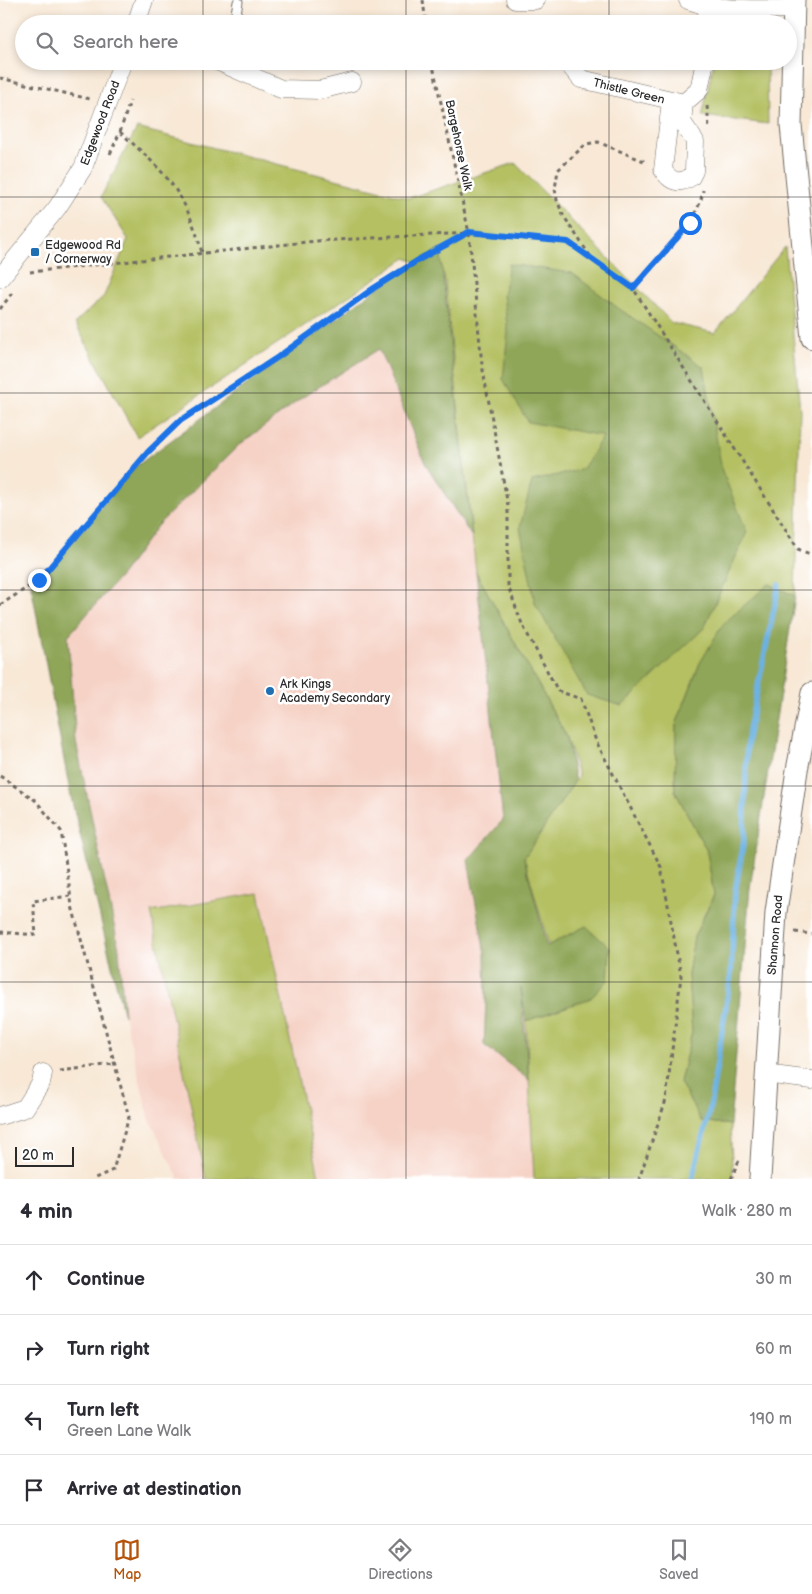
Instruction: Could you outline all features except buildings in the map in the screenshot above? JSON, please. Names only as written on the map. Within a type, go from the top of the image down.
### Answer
[{"type":"street","points":[[139,15],[144,0]]},
{"type":"street","points":[[515,0],[536,0]]},
{"type":"street","points":[[688,0],[710,9],[794,5]]},
{"type":"street","name":"Edgewood Road","points":[[0,278],[57,208],[83,168],[120,70]]},
{"type":"street","points":[[241,70],[281,89],[320,90],[352,82]]},
{"type":"street","name":"Thistle Green","points":[[574,70],[581,79],[678,102],[663,170]]},
{"type":"street","points":[[663,170],[668,178],[676,182],[684,181],[691,177],[694,171],[696,142],[682,122],[678,102],[699,90],[703,70]]},
{"type":"street","points":[[792,70],[791,125],[809,290],[812,338]]},
{"type":"street","name":"Shannon Road","points":[[760,1179],[776,912],[797,770],[812,693]]},
{"type":"street","points":[[0,1116],[25,1108],[41,1083],[44,1073]]},
{"type":"street","points":[[765,1074],[812,1080]]},
{"type":"lane","points":[[236,15],[238,2]]},
{"type":"path","points":[[423,0],[425,15]]},
{"type":"path","name":"Bargehorse Walk","points":[[434,70],[469,232],[482,365],[508,506],[508,586],[522,624],[558,691],[581,699],[596,741],[661,867],[681,976],[666,1100],[639,1179]]},
{"type":"path","points":[[0,78],[108,103]]},
{"type":"path","points":[[109,156],[120,132],[160,167],[182,197],[194,221],[202,253]]},
{"type":"path","points":[[592,259],[560,208],[555,189],[558,170],[586,144],[598,142],[663,170]]},
{"type":"path","points":[[633,288],[690,223],[702,201]]},
{"type":"path","points":[[0,605],[39,580],[148,452],[180,421],[278,357],[374,288],[420,259],[469,232]]},
{"type":"path","points":[[29,272],[316,241],[469,232],[568,242],[633,288],[798,549],[812,555]]},
{"type":"path","points":[[23,279],[35,264]]},
{"type":"path","points":[[0,309],[17,287]]},
{"type":"path","points":[[0,776],[35,800],[61,831],[70,896],[129,1116],[113,1170],[93,1179]]},
{"type":"path","points":[[0,932],[36,935],[33,900],[70,896]]},
{"type":"path","points":[[44,1073],[114,1064]]},
{"type":"shaded area","name":"Ark Kings Academy Secondary","points":[[440,249],[526,1021],[534,1179],[179,1179],[149,1118],[71,797],[31,585],[164,445]]},
{"type":"green space","points":[[712,70],[767,70],[768,124],[702,116]]},
{"type":"green space","points":[[137,128],[409,198],[515,163],[672,323],[715,333],[785,247],[800,411],[795,596],[769,584],[700,663],[676,725],[675,791],[707,851],[714,895],[694,937],[688,975],[692,1032],[680,1082],[701,1121],[730,1125],[733,1179],[534,1179],[526,1021],[566,1007],[524,857],[578,776],[567,737],[476,572],[444,274],[406,258],[137,437],[75,323],[104,296],[128,239],[101,197]]},
{"type":"green space","points":[[440,249],[472,537],[425,463],[379,349],[303,397],[239,445],[157,526],[123,573],[68,636],[76,742],[119,949],[124,1016],[71,797],[31,585],[45,573],[135,467],[398,273]]},
{"type":"green space","points":[[509,264],[572,273],[618,308],[704,367],[722,471],[747,532],[704,628],[622,706],[587,695],[535,603],[520,527],[532,481],[583,469],[603,436],[528,422],[503,379],[508,332],[503,295]]},
{"type":"green space","points":[[476,572],[567,737],[575,781],[524,858],[547,946],[586,926],[610,948],[608,980],[591,998],[526,1021],[521,988],[529,1080],[484,1045],[486,1001],[485,954],[468,860],[503,820]]},
{"type":"green space","points":[[769,584],[795,596],[750,888],[730,1125],[701,1121],[680,1082],[692,1032],[688,975],[694,937],[714,895],[707,851],[675,791],[676,725],[700,663],[723,624]]},
{"type":"green space","points":[[259,893],[319,1177],[308,1179],[206,1179],[151,912]]},
{"type":"waterway","points":[[692,1179],[710,1108],[731,974],[735,893],[744,839],[747,739],[779,585]]},
{"type":"place","name":"Edgewood Rd / Cornerway","points":[[35,252]]},
{"type":"place","name":"Ark Kings Academy Secondary","points":[[270,691]]},
{"type":"route","points":[[39,580],[148,452],[180,421],[278,357],[374,288],[420,259],[469,232],[568,242],[633,288],[690,223]]}]
